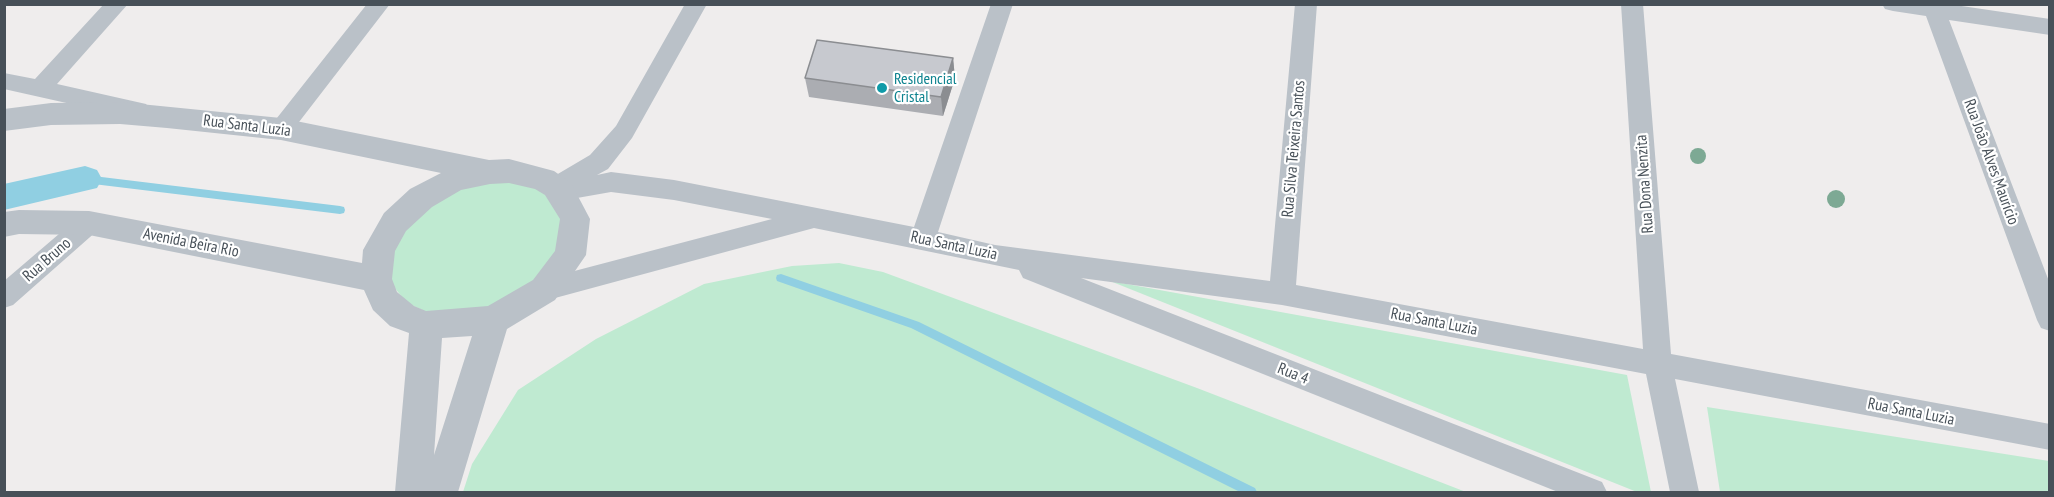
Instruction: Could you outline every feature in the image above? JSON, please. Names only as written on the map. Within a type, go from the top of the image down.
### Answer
[{"type":"street","points":[[40,88],[117,4]]},
{"type":"street","points":[[281,129],[379,4]]},
{"type":"street","points":[[558,189],[599,162],[624,132],[696,4]]},
{"type":"street","points":[[923,239],[1002,4]]},
{"type":"street","name":"Rua Silva Teixeira Santos","points":[[1282,294],[1306,4]]},
{"type":"street","name":"Rua Dona Nenzita","points":[[1632,4],[1658,364],[1684,492]]},
{"type":"street","points":[[1893,4],[1934,8],[2049,27]]},
{"type":"street","name":"Rua João Alves Maurício","points":[[1934,8],[2049,320]]},
{"type":"street","name":"Rua Santa Luzia","points":[[4,81],[167,117],[281,129],[490,172]]},
{"type":"street","points":[[4,120],[51,114],[120,113],[167,117]]},
{"type":"street","points":[[490,172],[527,174],[543,179],[558,189],[575,219],[570,255],[544,290],[493,320],[426,325],[402,316],[384,300],[376,279],[379,250],[395,222],[421,198],[454,180],[490,172]]},
{"type":"street","name":"Rua Santa Luzia","points":[[558,189],[611,182],[674,190],[923,239],[995,256],[1282,294],[2049,437]]},
{"type":"street","name":"Rua Santa Luzia","points":[[544,290],[816,218]]},
{"type":"street","name":"Avenida Beira Rio","points":[[4,225],[19,222],[89,223],[376,279]]},
{"type":"street","name":"Rua Bruno","points":[[4,297],[89,223]]},
{"type":"street","name":"Rua 4","points":[[995,256],[1592,492]]},
{"type":"street","points":[[440,492],[493,320]]},
{"type":"street","points":[[413,492],[426,325]]},
{"type":"green space","points":[[492,180],[519,182],[542,191],[557,207],[563,228],[558,251],[544,274],[492,309],[431,314],[407,303],[393,286],[389,264],[396,240],[412,218],[463,186]]},
{"type":"green space","points":[[839,263],[883,272],[1197,388],[1466,492],[463,492],[472,464],[518,390],[596,339],[704,284],[792,266]]},
{"type":"green space","points":[[1110,281],[1627,375],[1651,492],[1637,492]]},
{"type":"green space","points":[[1707,407],[2049,461],[2049,492],[1720,492]]},
{"type":"building","points":[[817,40],[953,58],[941,97],[805,78]]},
{"type":"waterway","points":[[85,179],[340,210]]},
{"type":"waterway","points":[[4,197],[85,179]]},
{"type":"waterway","points":[[781,278],[915,325],[1251,492]]},
{"type":"place","name":"Residencial Cristal","points":[[882,88]]}]
